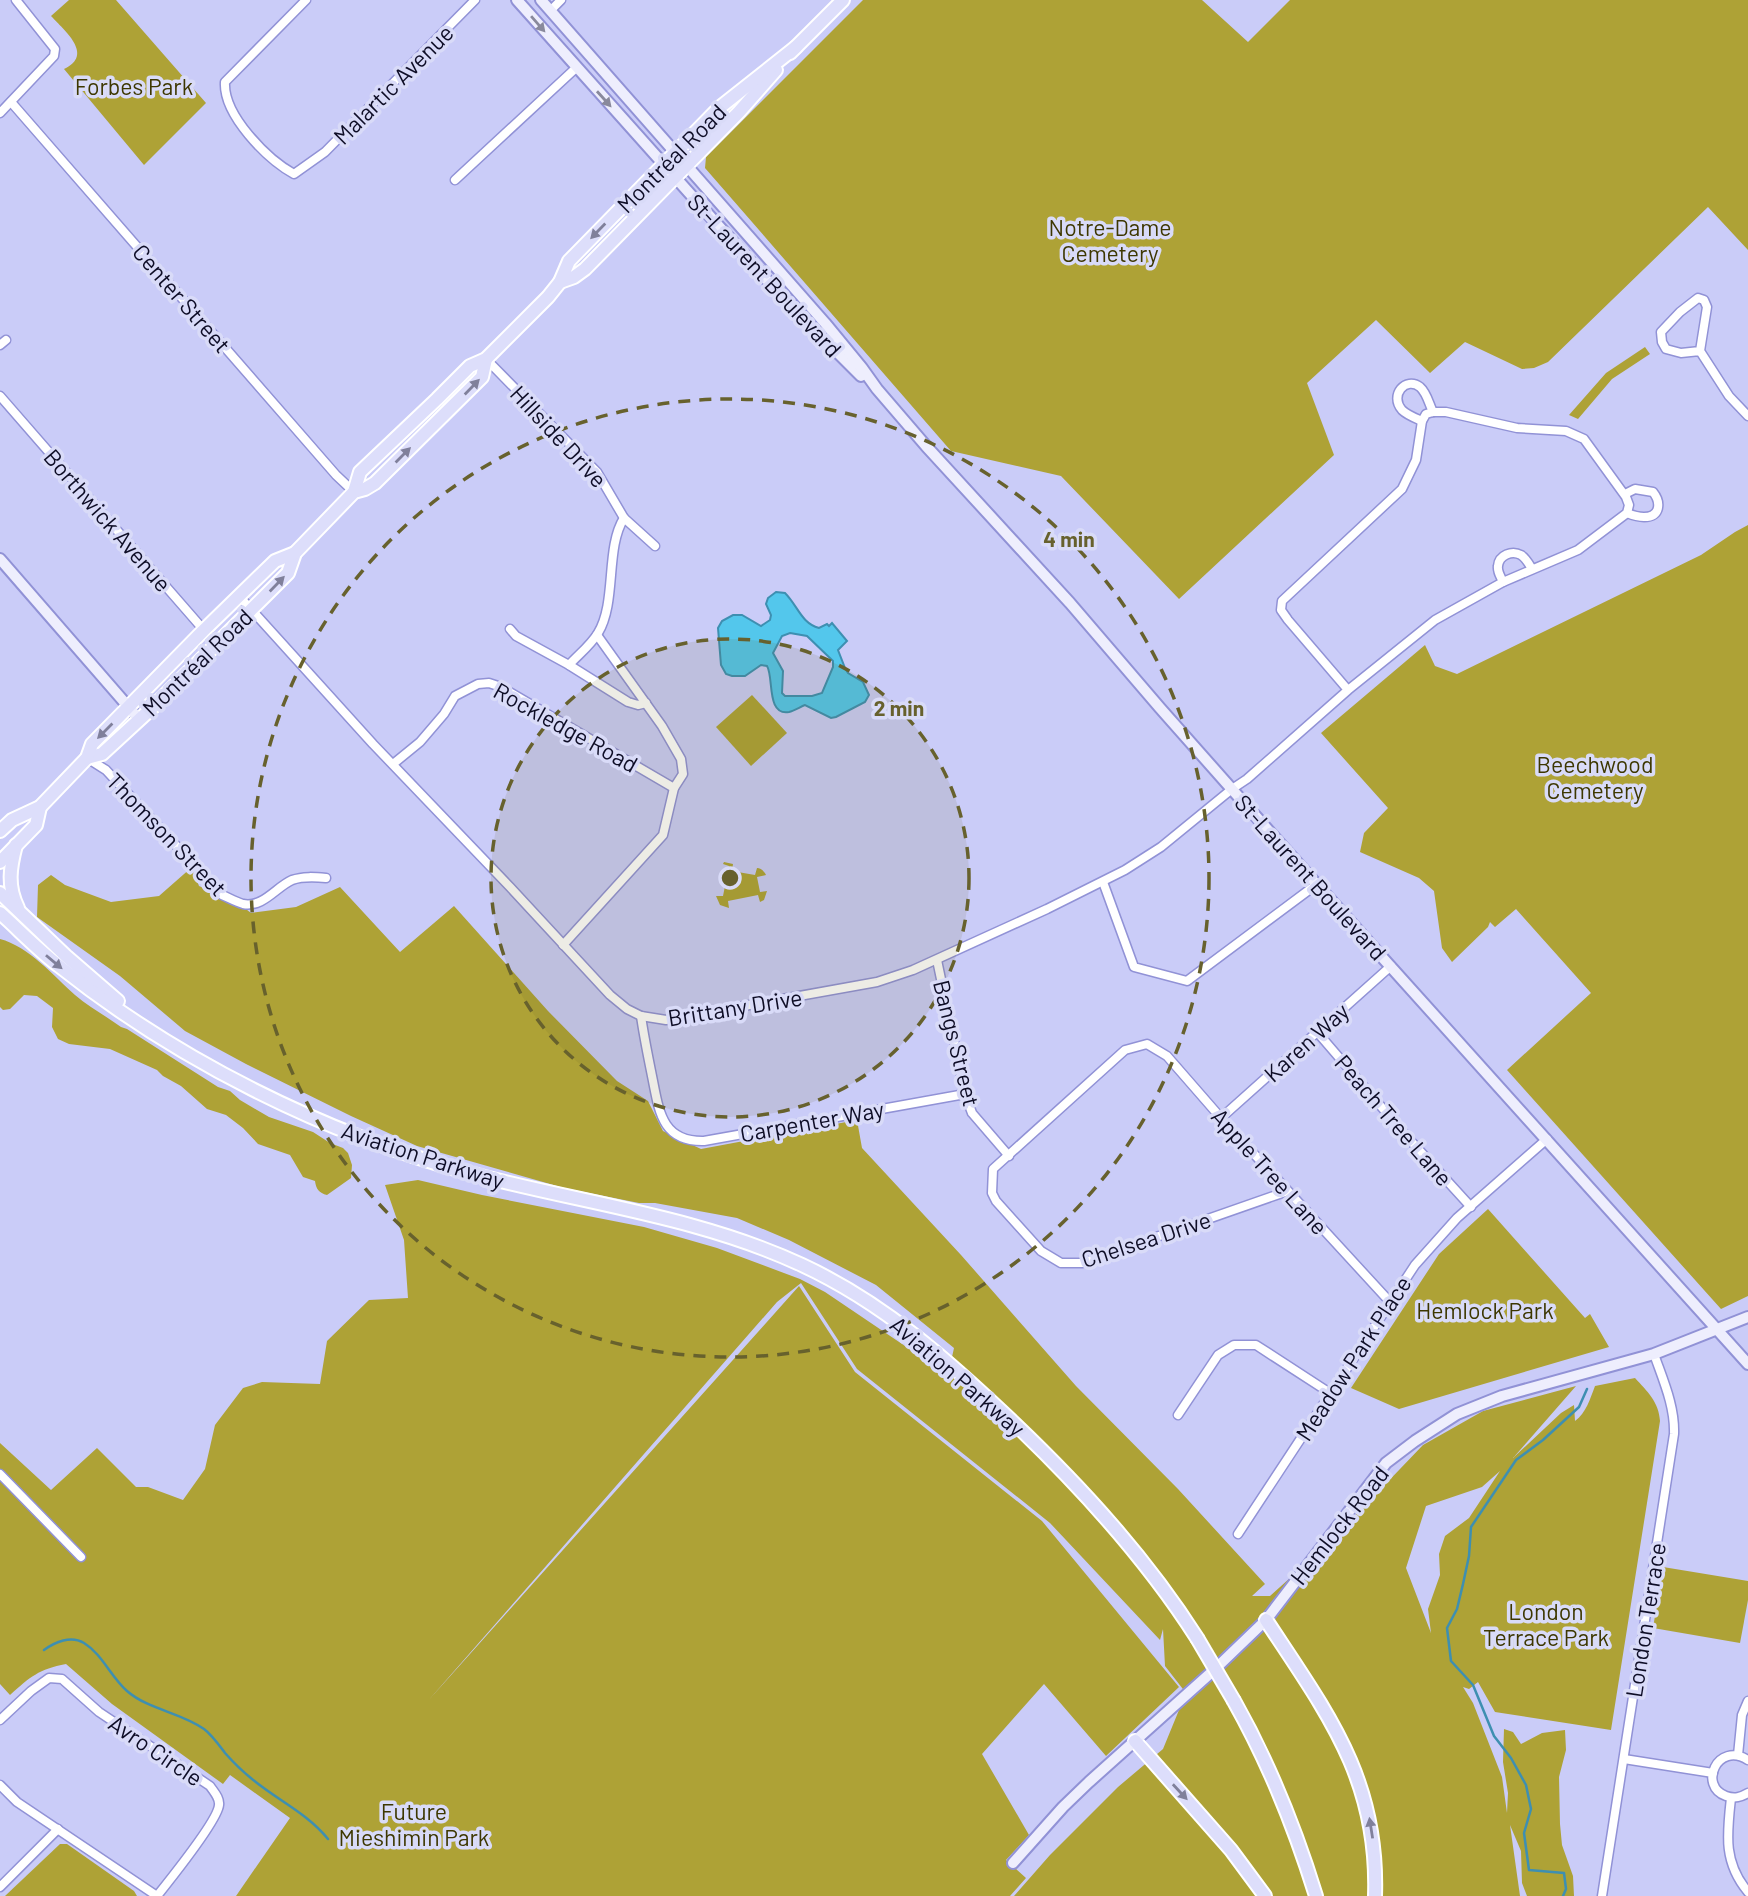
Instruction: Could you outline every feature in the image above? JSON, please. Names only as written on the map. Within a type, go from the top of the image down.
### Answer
[{"type":"main road","name":"St-Laurent Boulevard","points":[[517,0],[782,298],[856,372],[877,389]]},
{"type":"main road","name":"St-Laurent Boulevard","points":[[541,0],[825,323],[926,446],[1070,603],[1232,789],[1748,1364]]},
{"type":"main road","name":"Montréal Road","points":[[560,282],[585,269],[843,0]]},
{"type":"main road","name":"Montréal Road","points":[[354,492],[360,472],[470,366],[486,359],[560,282],[569,261],[675,152],[719,108],[796,47]]},
{"type":"main road","points":[[749,259],[760,249]]},
{"type":"main road","name":"Montréal Road","points":[[1,830],[12,820],[40,807],[87,758],[92,744],[275,561],[295,553],[354,492],[376,483],[482,377],[486,359]]},
{"type":"main road","name":"Montréal Road","points":[[87,758],[102,754],[216,644],[288,573],[295,553]]},
{"type":"main road","points":[[0,559],[139,719]]},
{"type":"main road","name":"Montréal Road","points":[[0,862],[36,825],[40,807]]},
{"type":"main road","points":[[16,845],[9,878],[13,897],[22,914]]},
{"type":"main road","name":"Aviation Parkway","points":[[0,893],[111,995],[183,1050]]},
{"type":"main road","name":"Aviation Parkway","points":[[1,914],[54,963],[127,1017],[243,1084],[295,1110],[386,1147],[491,1179],[703,1228],[767,1249],[837,1283],[886,1313],[929,1345],[1049,1456],[1131,1547],[1177,1608],[1251,1733],[1281,1797],[1316,1896]]},
{"type":"main road","name":"Hemlock Road","points":[[1013,1863],[1063,1807],[1214,1671],[1266,1620],[1386,1463],[1415,1441],[1457,1414],[1502,1396],[1654,1354],[1748,1317]]},
{"type":"main road","points":[[1266,1620],[1335,1727],[1356,1774],[1370,1826],[1375,1865],[1375,1896]]},
{"type":"main road","points":[[1135,1741],[1226,1844],[1265,1896]]},
{"type":"street","points":[[0,113],[54,56],[55,49],[16,0]]},
{"type":"street","name":"Malartic Avenue","points":[[306,0],[236,69],[225,82],[224,92],[234,116],[271,158],[295,174],[325,152],[475,0]]},
{"type":"street","points":[[551,10],[561,0]]},
{"type":"street","points":[[455,180],[577,68]]},
{"type":"street","name":"Center Street","points":[[11,102],[336,475],[354,492]]},
{"type":"street","points":[[1700,351],[1681,352],[1666,349],[1661,332],[1680,312],[1699,298],[1704,300],[1707,307],[1700,351],[1729,396],[1748,416]]},
{"type":"street","name":"Hillside Drive","points":[[486,359],[597,472],[624,518],[655,546]]},
{"type":"street","points":[[1422,421],[1400,408],[1397,394],[1401,388],[1414,383],[1421,387],[1433,412]]},
{"type":"street","name":"Borthwick Avenue","points":[[0,396],[216,644]]},
{"type":"street","points":[[1348,690],[1287,620],[1281,610],[1282,600],[1402,489],[1416,460],[1422,421],[1426,414],[1446,412],[1517,428],[1566,431],[1584,439],[1625,494],[1629,505],[1626,513],[1645,517],[1657,510],[1658,500],[1653,492],[1635,489],[1625,494]]},
{"type":"street","name":"Brittany Drive","points":[[239,596],[610,995],[641,1016],[666,1020],[877,982],[913,970],[1047,909],[1141,861],[1247,779],[1348,690],[1435,620],[1503,582],[1578,550],[1626,513]]},
{"type":"street","points":[[569,665],[597,635],[603,624],[618,528],[624,518]]},
{"type":"street","points":[[1503,582],[1498,572],[1498,563],[1507,554],[1522,556],[1532,569]]},
{"type":"street","points":[[510,629],[516,636],[628,702],[638,705],[646,703]]},
{"type":"street","points":[[563,945],[663,835],[674,788],[683,774],[681,759],[662,726],[597,635]]},
{"type":"street","name":"Rockledge Road","points":[[393,764],[420,742],[444,714],[455,696],[478,684],[489,683],[501,687],[674,788]]},
{"type":"street","name":"Thomson Street","points":[[87,758],[106,770],[222,895],[243,904],[253,904],[300,877],[326,878]]},
{"type":"street","points":[[1102,881],[1134,967],[1186,981],[1317,884]]},
{"type":"street","name":"Bangs Street","points":[[937,960],[965,1094],[972,1113],[1009,1156]]},
{"type":"street","name":"Karen Way","points":[[1221,1118],[1391,966]]},
{"type":"street","name":"Carpenter Way","points":[[641,1016],[658,1109],[671,1131],[681,1138],[693,1141],[965,1094]]},
{"type":"street","name":"Peach Tree Lane","points":[[1318,1033],[1471,1207]]},
{"type":"street","name":"Apple Tree Lane","points":[[1147,1044],[1167,1056],[1390,1302]]},
{"type":"street","name":"Chelsea Drive","points":[[1147,1044],[1125,1050],[993,1169],[992,1193],[996,1201],[1041,1251],[1061,1263],[1082,1263],[1288,1191]]},
{"type":"street","name":"Meadow Park Place","points":[[1238,1534],[1415,1265],[1457,1218],[1547,1139]]},
{"type":"street","points":[[1178,1415],[1218,1355],[1234,1345],[1256,1345],[1330,1393]]},
{"type":"street","name":"London Terrace","points":[[1604,1894],[1674,1434],[1672,1407],[1654,1354]]},
{"type":"street","points":[[0,1474],[80,1557]]},
{"type":"street","name":"Avro Circle","points":[[0,1720],[31,1691],[50,1678],[62,1679],[99,1712],[210,1786],[219,1805],[216,1815],[158,1896]]},
{"type":"street","points":[[1738,1755],[1742,1715],[1748,1701]]},
{"type":"street","points":[[1748,1760],[1731,1755],[1722,1759],[1715,1766],[1713,1773],[1713,1783],[1725,1796],[1737,1798],[1748,1793]]},
{"type":"street","points":[[1624,1759],[1713,1773]]},
{"type":"street","points":[[0,1785],[17,1802],[158,1896]]},
{"type":"street","points":[[1731,1798],[1727,1835],[1729,1854],[1734,1871],[1748,1892]]},
{"type":"street","points":[[0,1887],[58,1829]]},
{"type":"green space","name":"Forbes Park","points":[[69,0],[116,0],[206,103],[144,165],[64,69],[73,63],[77,50],[69,35],[51,16]]},
{"type":"green space","name":"Notre-Dame Cemetery","points":[[863,0],[1202,0],[1248,42],[1290,0],[1748,0],[1748,250],[1708,207],[1548,362],[1534,368],[1522,369],[1465,342],[1430,373],[1376,320],[1307,383],[1334,455],[1179,599],[1061,476],[951,451],[705,168],[706,157]]},
{"type":"green space","points":[[1645,347],[1650,354],[1612,379],[1578,419],[1569,415],[1606,373]]},
{"type":"green space","name":"Beechwood Cemetery","points":[[1748,525],[1748,1296],[1721,1309],[1507,1070],[1591,993],[1516,909],[1495,927],[1490,922],[1452,962],[1442,948],[1434,891],[1419,878],[1360,852],[1364,833],[1388,808],[1321,733],[1425,645],[1435,666],[1457,674],[1701,555]]},
{"type":"green space","points":[[752,695],[787,733],[751,766],[716,727]]},
{"type":"green space","points":[[723,864],[733,864],[732,871],[755,875],[757,868],[763,870],[766,875],[757,877],[760,892],[767,891],[764,900],[760,902],[758,895],[728,901],[729,908],[720,905],[716,896],[723,896],[729,866]]},
{"type":"green space","points":[[192,867],[199,886],[238,903],[251,913],[296,907],[340,887],[400,952],[454,906],[548,1011],[617,1081],[648,1101],[663,1131],[701,1149],[857,1120],[862,1148],[1076,1386],[1178,1489],[1265,1584],[1252,1596],[1270,1596],[1330,1542],[1423,1445],[1483,1411],[1576,1386],[1513,1458],[1561,1413],[1574,1405],[1575,1421],[1579,1418],[1595,1386],[1635,1378],[1655,1402],[1660,1421],[1611,1730],[1495,1712],[1478,1682],[1469,1689],[1463,1687],[1473,1703],[1502,1777],[1507,1813],[1508,1793],[1503,1762],[1504,1729],[1513,1732],[1521,1744],[1542,1733],[1565,1730],[1566,1750],[1559,1777],[1560,1824],[1562,1845],[1573,1876],[1574,1896],[1527,1896],[1522,1883],[1521,1851],[1510,1825],[1520,1896],[1014,1896],[1050,1855],[1118,1787],[1163,1749],[1186,1693],[1165,1666],[1163,1629],[1160,1640],[1050,1523],[857,1369],[801,1283],[777,1302],[427,1702],[799,1286],[855,1372],[1042,1521],[1179,1687],[1106,1756],[1044,1684],[982,1754],[1029,1835],[1006,1860],[1026,1878],[1010,1896],[236,1896],[290,1818],[230,1775],[223,1784],[112,1704],[66,1664],[35,1675],[10,1695],[0,1684],[0,1443],[51,1490],[97,1448],[136,1487],[148,1487],[183,1500],[205,1469],[215,1425],[243,1388],[262,1382],[320,1384],[327,1341],[369,1300],[408,1298],[404,1240],[385,1185],[418,1180],[644,1227],[717,1248],[800,1279],[825,1292],[948,1375],[954,1348],[876,1285],[789,1240],[737,1218],[564,1188],[417,1146],[351,1116],[185,1031],[120,976],[37,917],[38,885],[51,875],[65,885],[111,902],[159,896]],"holes":[[[1500,1471],[1469,1518],[1445,1536],[1439,1554],[1440,1575],[1428,1609],[1431,1633],[1406,1568],[1426,1506],[1482,1487]]]},
{"type":"green space","points":[[0,939],[21,948],[75,995],[121,1027],[218,1087],[230,1091],[269,1117],[313,1132],[343,1148],[352,1165],[351,1178],[327,1195],[322,1193],[315,1181],[303,1177],[290,1155],[258,1144],[226,1115],[207,1109],[181,1086],[157,1070],[110,1049],[69,1044],[58,1039],[52,1027],[53,1008],[37,996],[24,995],[10,1009],[3,1010],[0,1007]]},
{"type":"green space","name":"Hemlock Park","points":[[1488,1209],[1585,1318],[1590,1314],[1609,1347],[1399,1409],[1351,1388],[1439,1254]]},
{"type":"green space","points":[[1663,1567],[1748,1581],[1748,1600],[1740,1643],[1653,1628]]},
{"type":"green space","points":[[60,1844],[67,1844],[134,1891],[137,1896],[5,1896]]},
{"type":"water","points":[[776,592],[785,593],[813,626],[819,628],[832,623],[847,641],[838,650],[848,673],[863,682],[869,695],[865,702],[831,718],[805,705],[782,712],[774,702],[767,666],[761,665],[745,676],[726,674],[721,665],[718,628],[722,621],[733,615],[742,615],[761,626],[770,620],[771,615],[766,604],[768,598]],"holes":[[[790,633],[807,636],[833,661],[833,667],[822,693],[812,696],[785,696],[782,693],[783,671],[773,653],[782,636]]]},
{"type":"waterway","points":[[1563,1896],[1566,1889],[1564,1873],[1529,1870],[1524,1833],[1531,1809],[1526,1785],[1511,1758],[1494,1736],[1473,1685],[1451,1661],[1447,1628],[1457,1609],[1463,1584],[1471,1527],[1516,1460],[1579,1407],[1587,1389]]},
{"type":"waterway","points":[[44,1650],[63,1641],[84,1643],[96,1653],[127,1691],[145,1703],[204,1729],[245,1773],[311,1822],[328,1839]]},
{"type":"park label","name":"London Terrace Park","points":[[1546,1624]]},
{"type":"park label","name":"Future Mieshimin Park","points":[[414,1824]]}]
